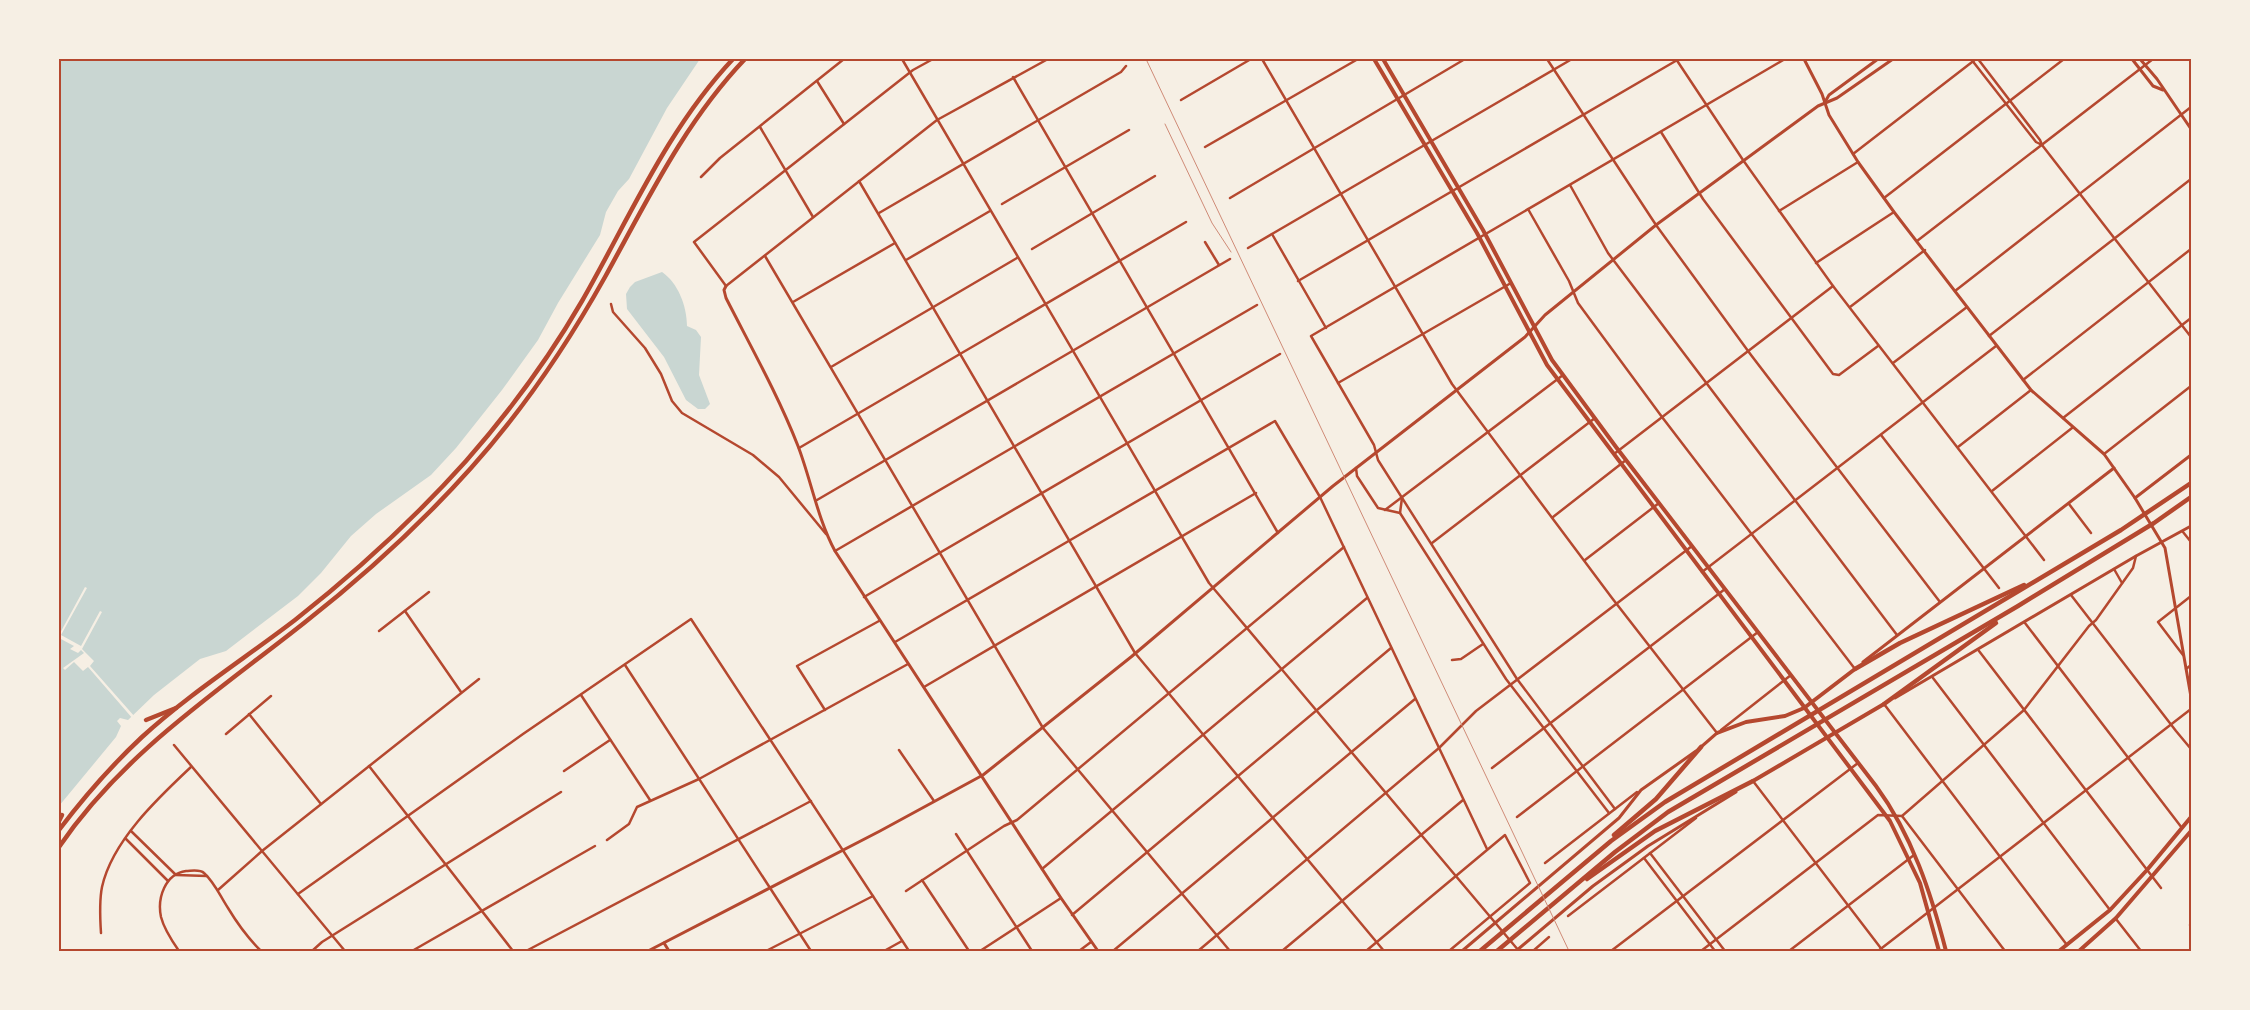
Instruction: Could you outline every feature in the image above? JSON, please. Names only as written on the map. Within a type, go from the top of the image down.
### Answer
[{"type":"highway","points":[[59,830],[110,768],[143,736],[177,708],[296,619],[340,582],[420,510],[487,436],[528,384],[564,330],[658,162],[684,120],[703,92],[733,59]]},
{"type":"highway","points":[[59,847],[103,792],[149,744],[342,591],[405,535],[473,466],[516,414],[553,363],[604,278],[672,153],[710,98],[745,59]]},
{"type":"highway","points":[[1568,876],[1638,820],[1694,783],[1836,701],[2121,530],[2191,483]]},
{"type":"highway","points":[[1497,951],[1615,852],[1675,808],[2018,606],[2154,523],[2191,497]]},
{"type":"highway","points":[[1855,669],[1900,643],[1986,604],[2054,569]]},
{"type":"highway","points":[[1884,704],[2018,606]]},
{"type":"highway","points":[[146,720],[177,708]]},
{"type":"highway","points":[[1480,951],[1656,799],[1701,747]]},
{"type":"highway","points":[[1554,904],[1655,831],[1753,781]]},
{"type":"highway","points":[[59,821],[62,815]]},
{"type":"main road","points":[[1374,59],[1479,238],[1528,333],[1558,380],[1823,733],[1831,736],[1858,762],[1896,816],[1914,855],[1934,908],[1946,951]]},
{"type":"main road","points":[[1383,59],[1486,234],[1552,360],[1831,728],[1831,736],[1850,768],[1896,831],[1920,883],[1939,951]]},
{"type":"main road","points":[[1717,734],[1746,722],[1785,716],[1806,710],[1812,702],[1855,669]]},
{"type":"main road","points":[[1753,781],[1884,704]]},
{"type":"main road","points":[[2061,951],[2110,910],[2191,818]]},
{"type":"main road","points":[[2079,951],[2116,918],[2189,837],[2191,830]]},
{"type":"street","points":[[700,177],[712,164],[844,59]]},
{"type":"street","points":[[902,59],[1181,537],[1213,588],[1494,920],[1517,951],[1594,886],[1648,846],[1753,781],[1881,950],[2191,709]]},
{"type":"street","points":[[726,286],[694,242],[910,72],[933,59]]},
{"type":"street","points":[[1181,100],[1251,59]]},
{"type":"street","points":[[1262,59],[1457,391],[1717,734]]},
{"type":"street","points":[[1205,147],[1358,59]]},
{"type":"street","points":[[1230,198],[1465,59]]},
{"type":"street","points":[[1547,59],[1656,225],[1748,351],[1940,602]]},
{"type":"street","points":[[1248,248],[1572,59]]},
{"type":"street","points":[[1298,281],[1677,59],[1743,160],[1833,286],[2044,560]]},
{"type":"street","points":[[1615,809],[1517,679],[1378,460],[1374,445],[1312,336],[1785,59]]},
{"type":"street","points":[[1804,59],[1827,111],[1858,162],[1894,212],[2031,390],[2072,428],[2104,454],[2135,498],[2163,543],[2191,696]]},
{"type":"street","points":[[1824,102],[1828,95],[1878,59]]},
{"type":"street","points":[[648,951],[843,850],[982,775],[1135,653],[1349,473],[1457,391],[1528,333],[1573,292],[1656,225],[1824,102],[1837,98],[1893,59]]},
{"type":"street","points":[[1853,154],[1975,59]]},
{"type":"street","points":[[1975,59],[2010,101],[2191,337]]},
{"type":"street","points":[[1975,59],[2006,104],[2036,142],[2042,145]]},
{"type":"street","points":[[1884,198],[2064,59]]},
{"type":"street","points":[[2132,59],[2153,86],[2163,91]]},
{"type":"street","points":[[2140,59],[2191,129]]},
{"type":"street","points":[[1918,241],[2153,59]]},
{"type":"street","points":[[826,534],[817,500],[784,412],[726,298],[724,290],[726,286],[937,120],[1047,60]]},
{"type":"street","points":[[879,213],[1121,72],[1126,66]]},
{"type":"street","points":[[1013,77],[1278,533]]},
{"type":"street","points":[[817,81],[844,124]]},
{"type":"street","points":[[1955,291],[2191,108]]},
{"type":"street","points":[[760,127],[813,217]]},
{"type":"street","points":[[1002,204],[1129,130]]},
{"type":"street","points":[[1660,132],[1790,319],[1833,374],[1839,375],[1879,346]]},
{"type":"street","points":[[1779,211],[1858,162]]},
{"type":"street","points":[[1032,249],[1156,176]]},
{"type":"street","points":[[1989,336],[2191,179]]},
{"type":"street","points":[[859,180],[1135,653],[1384,951]]},
{"type":"street","points":[[1570,185],[1613,260],[1705,384],[1897,635]]},
{"type":"street","points":[[1528,209],[1578,303],[1662,417],[1855,669],[2114,468]]},
{"type":"street","points":[[906,260],[990,211]]},
{"type":"street","points":[[1816,262],[1894,212]]},
{"type":"street","points":[[799,448],[1186,222]]},
{"type":"street","points":[[1272,234],[1326,328]]},
{"type":"street","points":[[793,302],[896,242]]},
{"type":"street","points":[[1206,242],[1220,265]]},
{"type":"street","points":[[1850,307],[1925,250]]},
{"type":"street","points":[[2023,380],[2191,250]]},
{"type":"street","points":[[765,256],[1043,728],[1230,951]]},
{"type":"street","points":[[830,367],[1018,258]]},
{"type":"street","points":[[817,500],[1230,259]]},
{"type":"street","points":[[1338,383],[1510,282]]},
{"type":"street","points":[[1614,454],[1833,286]]},
{"type":"street","points":[[611,304],[613,312],[645,348],[661,374],[672,401],[682,413],[753,455],[779,477],[826,534],[879,621],[982,775],[1072,915],[1098,951]]},
{"type":"street","points":[[835,551],[1258,305]]},
{"type":"street","points":[[1893,363],[1967,307]]},
{"type":"street","points":[[2062,418],[2191,318]]},
{"type":"street","points":[[1702,572],[1996,346]]},
{"type":"street","points":[[864,597],[1280,354]]},
{"type":"street","points":[[1386,510],[1563,375]]},
{"type":"street","points":[[2104,454],[2191,386]]},
{"type":"street","points":[[1958,447],[2031,390]]},
{"type":"street","points":[[1432,543],[1595,418]]},
{"type":"street","points":[[894,643],[1275,421],[1320,497],[1487,849]]},
{"type":"street","points":[[1992,491],[2072,428]]},
{"type":"street","points":[[1880,435],[1999,588]]},
{"type":"street","points":[[2135,498],[2191,455]]},
{"type":"street","points":[[1553,517],[1626,460]]},
{"type":"street","points":[[1356,468],[1361,483],[1366,491],[1369,492],[1378,508],[1400,513]]},
{"type":"street","points":[[924,687],[1256,493]]},
{"type":"street","points":[[1402,498],[1400,513],[1483,644],[1510,684],[1609,813]]},
{"type":"street","points":[[1586,560],[1659,503]]},
{"type":"street","points":[[2069,504],[2091,533]]},
{"type":"street","points":[[2067,945],[1884,704],[1933,678],[2136,556],[2163,543],[2191,526]]},
{"type":"street","points":[[2183,532],[2191,542]]},
{"type":"street","points":[[1198,951],[1439,748],[1467,719],[1510,684],[1692,546]]},
{"type":"street","points":[[906,891],[1012,822],[1078,770],[1344,547]]},
{"type":"street","points":[[1701,951],[1878,815],[1902,816],[2024,710],[2093,623],[2134,566],[2136,556]]},
{"type":"street","points":[[2114,569],[2122,583]]},
{"type":"street","points":[[1446,584],[1454,579]]},
{"type":"street","points":[[1492,768],[1725,589]]},
{"type":"street","points":[[379,631],[428,592]]},
{"type":"street","points":[[2071,595],[2171,725],[2191,748]]},
{"type":"street","points":[[2184,656],[2158,622],[2191,596]]},
{"type":"street","points":[[1042,869],[1368,598]]},
{"type":"street","points":[[405,611],[462,692]]},
{"type":"street","points":[[298,894],[691,619],[909,951]]},
{"type":"street","points":[[825,710],[797,666],[879,621]]},
{"type":"street","points":[[2025,623],[2182,828]]},
{"type":"street","points":[[1517,817],[1758,632]]},
{"type":"street","points":[[1452,660],[1461,658],[1483,644]]},
{"type":"street","points":[[1072,915],[1391,648]]},
{"type":"street","points":[[1978,651],[2161,888]]},
{"type":"street","points":[[607,840],[629,824],[637,807],[699,779],[908,664]]},
{"type":"street","points":[[625,665],[812,951]]},
{"type":"street","points":[[2186,668],[2191,665]]},
{"type":"street","points":[[1545,863],[1609,813],[1701,747],[1791,675]]},
{"type":"street","points":[[1933,678],[2110,910]]},
{"type":"street","points":[[218,890],[262,851],[479,679]]},
{"type":"street","points":[[581,695],[650,800]]},
{"type":"street","points":[[226,734],[271,696]]},
{"type":"street","points":[[1113,951],[1415,698]]},
{"type":"street","points":[[249,714],[321,804]]},
{"type":"street","points":[[564,771],[610,740]]},
{"type":"street","points":[[174,745],[345,951]]},
{"type":"street","points":[[899,750],[934,802]]},
{"type":"street","points":[[1612,951],[1858,762]]},
{"type":"street","points":[[100,933],[100,899],[104,877],[109,865],[131,831],[159,797],[192,766]]},
{"type":"street","points":[[369,766],[513,951]]},
{"type":"street","points":[[1462,951],[1619,818],[1641,790]]},
{"type":"street","points":[[312,951],[332,935],[561,792]]},
{"type":"street","points":[[1282,951],[1463,799]]},
{"type":"street","points":[[526,951],[810,801]]},
{"type":"street","points":[[1902,816],[2005,951]]},
{"type":"street","points":[[1568,916],[1696,817]]},
{"type":"street","points":[[131,831],[176,874],[207,876]]},
{"type":"street","points":[[956,834],[1032,951]]},
{"type":"street","points":[[1366,951],[1505,835],[1530,883],[1449,951]]},
{"type":"street","points":[[126,839],[168,881]]},
{"type":"street","points":[[412,951],[594,846]]},
{"type":"street","points":[[1650,853],[1725,951]]},
{"type":"street","points":[[1789,951],[1914,855]]},
{"type":"street","points":[[1644,858],[1715,951]]},
{"type":"street","points":[[179,951],[170,939],[161,916],[160,900],[168,881],[176,874],[199,870],[204,872],[218,890],[228,909],[261,951]]},
{"type":"street","points":[[922,880],[969,951]]},
{"type":"street","points":[[766,951],[873,896]]},
{"type":"street","points":[[980,951],[1061,898]]},
{"type":"street","points":[[2116,918],[2141,951]]},
{"type":"street","points":[[1533,951],[1549,937]]},
{"type":"street","points":[[884,951],[902,942]]},
{"type":"street","points":[[1078,951],[1091,942]]},
{"type":"street","points":[[664,943],[669,951]]},
{"type":"shaded area","points":[[59,59],[700,59],[667,108],[629,179],[618,191],[606,212],[600,235],[558,303],[538,340],[502,390],[456,448],[431,475],[376,514],[351,536],[321,573],[298,596],[226,651],[200,659],[154,695],[128,720],[120,718],[117,721],[121,726],[116,737],[59,806]]},
{"type":"shaded area","points":[[662,272],[673,282],[677,289],[683,303],[687,326],[696,330],[701,337],[699,375],[710,404],[705,409],[698,409],[686,400],[664,357],[627,309],[626,294],[630,287],[635,282]]},
{"type":"pier","points":[[85,587],[87,588],[61,635],[81,646],[100,611],[102,612],[82,649],[94,661],[90,666],[135,717],[133,719],[88,667],[83,671],[74,662],[65,670],[63,668],[84,653],[81,650],[78,653],[70,649],[74,646],[59,638],[59,635]]},
{"type":"railway","points":[[1146,59],[1569,951]]},
{"type":"railway","points":[[1165,124],[1212,223],[1231,252]]}]
